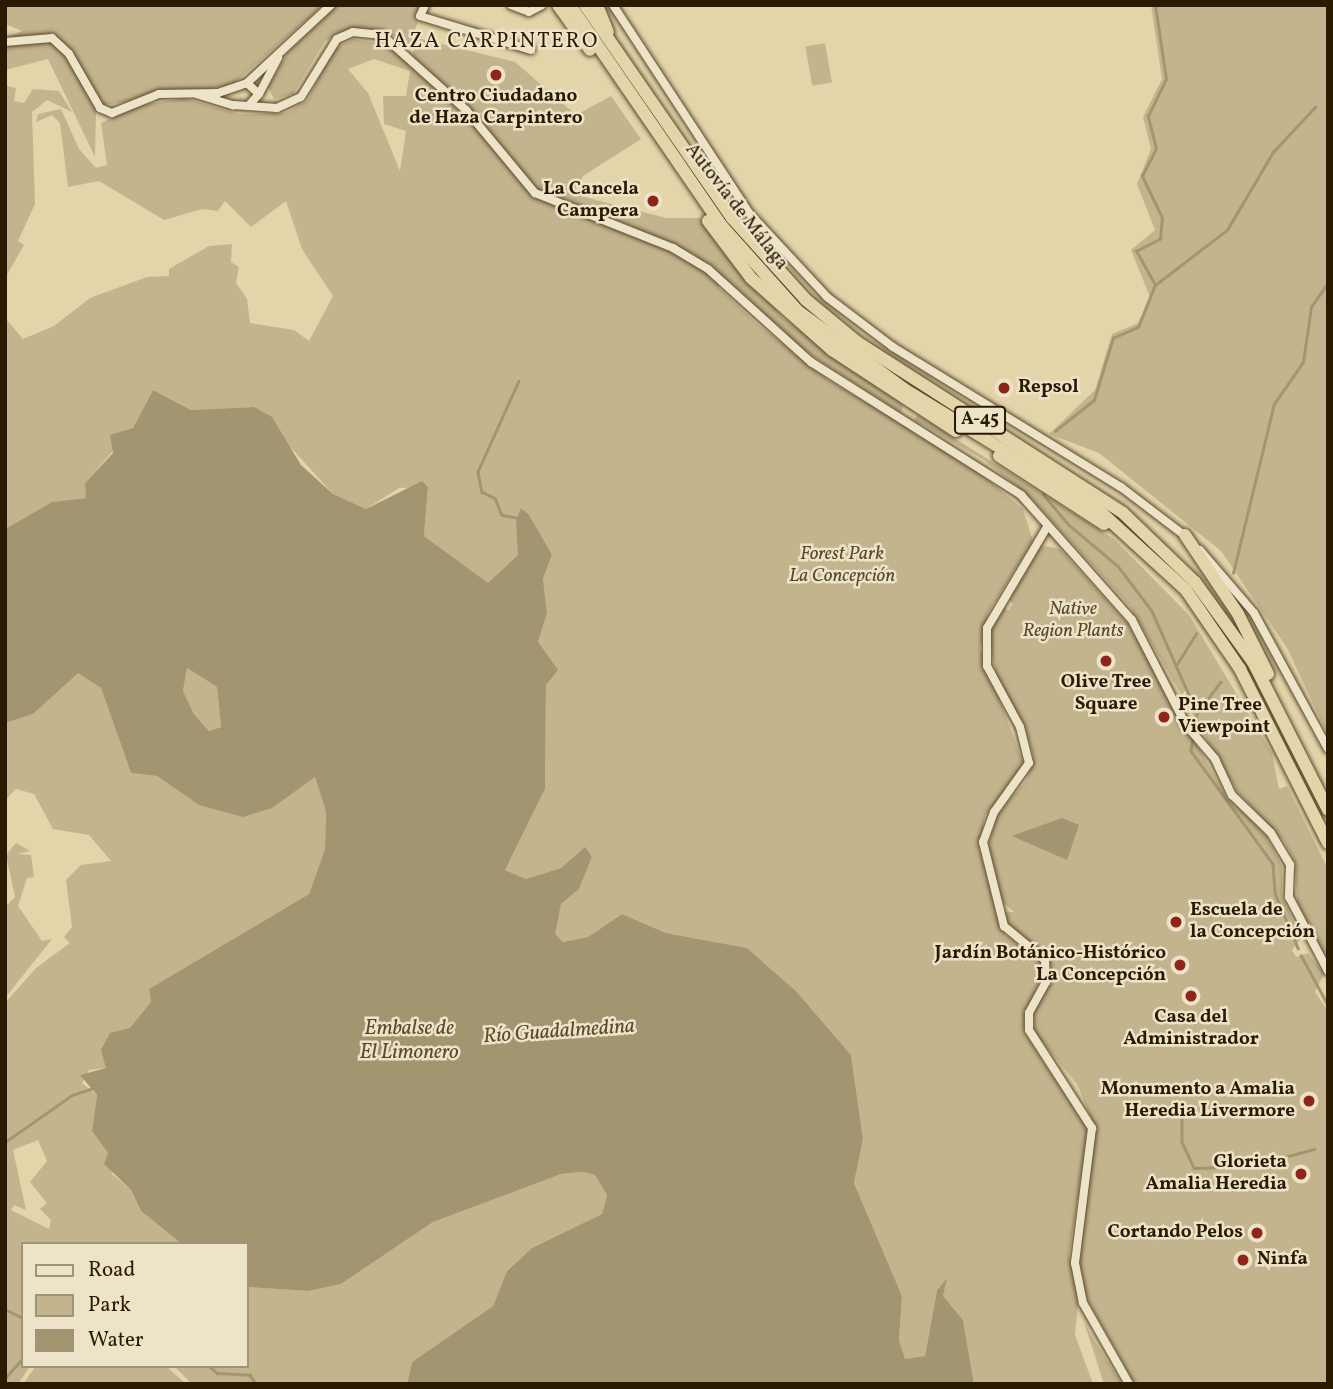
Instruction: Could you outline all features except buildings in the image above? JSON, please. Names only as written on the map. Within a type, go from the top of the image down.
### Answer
[{"type":"highway","points":[[558,5],[721,239],[784,309],[894,393],[1141,544]]},
{"type":"highway","name":"Autovía de Málaga","points":[[570,5],[721,225],[797,310],[848,351],[1065,486],[1141,544],[1211,622],[1328,843]]},
{"type":"highway","name":"Autovía de Málaga","points":[[585,5],[766,260],[857,342],[1070,475],[1140,528],[1221,615],[1283,717],[1328,810]]},
{"type":"highway","points":[[597,5],[611,42]]},
{"type":"highway","points":[[1185,536],[1238,614],[1283,717]]},
{"type":"street","points":[[5,42],[52,38],[69,54],[100,108],[112,113],[159,94],[196,94],[243,85],[331,5]]},
{"type":"street","points":[[425,5],[420,16],[531,50]]},
{"type":"street","points":[[510,5],[529,12],[542,5]]},
{"type":"street","points":[[613,5],[742,204],[827,297],[893,347],[1121,487],[1185,536],[1254,613],[1328,749]]},
{"type":"street","points":[[196,94],[246,104],[289,103],[308,88],[337,39],[353,32],[382,35],[466,110],[535,193],[673,247],[708,269],[811,362],[994,475],[1021,495],[1132,620],[1186,725],[1202,742],[1232,795],[1271,833],[1290,865],[1290,897],[1328,971]]},
{"type":"street","points":[[246,104],[259,95],[281,52]]},
{"type":"street","points":[[243,85],[259,95],[289,103]]},
{"type":"street","points":[[243,85],[246,104]]},
{"type":"street","points":[[1047,527],[987,628],[987,666],[1020,727],[1029,764],[994,812],[983,842],[1004,926],[1045,960],[1046,982],[1029,1013],[1029,1030],[1093,1128],[1075,1263],[1083,1303],[1129,1384]]},
{"type":"green space","points":[[5,5],[323,5],[232,85],[104,105],[96,113],[95,157],[48,59],[5,70],[5,38],[22,31],[5,24]]},
{"type":"green space","name":"Forest Park La Concepción","points":[[338,5],[423,5],[413,37],[515,62],[576,115],[611,96],[641,139],[583,176],[573,194],[666,218],[700,218],[783,318],[903,405],[901,413],[805,351],[730,282],[717,286],[757,324],[829,381],[960,457],[1023,509],[1033,541],[989,611],[980,648],[1024,765],[985,816],[979,847],[1005,935],[1035,956],[1043,973],[1024,1017],[1025,1034],[1088,1130],[1069,1254],[1078,1304],[1075,1335],[1093,1384],[974,1384],[963,1320],[943,1296],[946,1279],[937,1290],[925,1356],[905,1360],[899,1340],[902,1296],[854,1183],[863,1139],[851,1055],[797,992],[747,948],[666,933],[622,914],[588,937],[563,942],[554,934],[561,904],[579,889],[592,857],[584,848],[561,868],[526,879],[505,870],[545,789],[546,685],[538,642],[547,613],[543,580],[552,555],[522,508],[519,555],[488,584],[424,536],[428,487],[399,488],[366,509],[333,494],[254,407],[191,410],[153,390],[133,428],[85,483],[86,498],[52,502],[5,529],[5,318],[23,339],[54,326],[90,298],[147,277],[169,276],[169,269],[209,246],[232,244],[231,262],[239,267],[236,283],[247,299],[250,323],[294,330],[309,341],[333,296],[302,249],[286,201],[251,227],[225,201],[218,211],[202,209],[164,220],[99,181],[68,187],[60,123],[52,115],[36,122],[38,114],[61,109],[79,149],[96,168],[107,165],[101,123],[138,106],[184,98],[238,114],[286,113],[307,101],[333,50],[353,39],[388,45],[411,65],[413,50],[399,37],[352,28],[325,41],[293,94],[274,99],[268,87],[288,52]],"holes":[[[374,59],[410,71],[406,96],[383,96],[384,124],[406,131],[400,171],[368,93],[348,69]]]},
{"type":"green space","points":[[1151,5],[1328,5],[1328,735],[1287,648],[1221,551],[1099,453],[1049,434],[1095,390],[1112,334],[1138,323],[1150,297],[1131,250],[1155,230],[1137,184],[1151,149],[1143,117],[1162,79]]},
{"type":"green space","points":[[825,43],[832,82],[812,86],[805,46]]},
{"type":"green space","points":[[5,74],[7,86],[16,88],[14,101],[24,103],[33,89],[59,91],[72,112],[47,100],[32,112],[35,204],[18,241],[24,245],[5,278]]},
{"type":"green space","points":[[918,415],[1114,539],[1189,615],[1272,753],[1279,789],[1287,786],[1328,869],[1328,960],[1297,901],[1295,862],[1284,841],[1237,791],[1130,606],[1029,496],[984,460],[914,420]]},
{"type":"green space","name":"Jardín Botánico-Histórico La Concepción","points":[[1039,545],[1060,549],[1128,624],[1227,798],[1265,834],[1282,866],[1282,896],[1301,939],[1292,950],[1296,957],[1308,953],[1324,974],[1315,992],[1328,1011],[1328,1384],[1135,1384],[1086,1297],[1079,1261],[1095,1127],[1077,1084],[1035,1033],[1034,1011],[1051,981],[1051,968],[1046,955],[1007,924],[1002,912],[1014,912],[1001,900],[988,848],[996,816],[1026,781],[1034,758],[1025,728],[998,682],[989,640],[992,621],[1002,605],[1008,611],[1013,604],[1007,597]]},
{"type":"green space","points":[[187,668],[217,687],[221,727],[209,731],[194,714],[183,691]]},
{"type":"green space","points":[[78,672],[101,688],[131,773],[157,776],[199,805],[301,785],[315,777],[326,812],[325,849],[309,894],[149,989],[151,1002],[106,1068],[89,1070],[82,1083],[97,1095],[92,1131],[108,1153],[112,1174],[131,1190],[141,1211],[180,1242],[21,1242],[21,1368],[29,1368],[18,1384],[5,1384],[5,1003],[36,968],[70,943],[64,937],[72,927],[66,880],[81,865],[111,861],[89,835],[53,829],[34,794],[16,789],[5,800],[5,723],[33,714]],"holes":[[[38,1140],[47,1161],[30,1182],[47,1203],[40,1209],[51,1220],[49,1229],[11,1210],[14,1205],[26,1210],[13,1150]]]},
{"type":"green space","points":[[16,843],[30,851],[17,854],[31,855],[34,877],[27,878],[18,906],[42,941],[52,939],[5,998],[5,907],[15,897],[6,855]]},
{"type":"green space","points":[[583,1172],[595,1175],[607,1195],[602,1214],[532,1248],[507,1271],[493,1306],[412,1362],[407,1384],[192,1384],[176,1368],[248,1368],[248,1287],[308,1291],[341,1284],[433,1222],[561,1174]]},
{"type":"green space","points":[[1084,1322],[1094,1340],[1122,1384],[1104,1384]]},
{"type":"green space","points":[[35,1368],[168,1368],[186,1384],[23,1384]]},
{"type":"water","name":"Embalse de El Limonero","points":[[153,390],[191,410],[254,407],[272,417],[301,465],[333,494],[366,509],[422,481],[428,487],[424,536],[488,583],[518,555],[516,520],[521,508],[529,515],[552,555],[543,579],[547,613],[538,642],[558,670],[546,685],[545,789],[505,870],[526,879],[561,868],[585,847],[592,857],[579,889],[561,904],[555,934],[563,942],[588,937],[622,914],[666,933],[747,948],[797,992],[851,1055],[863,1139],[854,1183],[902,1296],[899,1340],[905,1359],[925,1356],[937,1290],[947,1278],[943,1296],[963,1320],[974,1384],[407,1384],[412,1362],[493,1306],[507,1271],[532,1248],[602,1214],[607,1195],[595,1175],[583,1172],[561,1174],[433,1222],[341,1284],[308,1291],[248,1287],[248,1242],[180,1242],[141,1211],[131,1190],[104,1164],[108,1153],[92,1131],[97,1095],[80,1075],[106,1068],[101,1050],[110,1033],[130,1028],[151,1002],[149,989],[309,894],[325,849],[326,812],[315,777],[272,808],[243,817],[199,805],[157,776],[131,773],[101,688],[78,673],[33,714],[5,723],[5,529],[52,502],[86,498],[85,483],[113,453],[110,435],[133,428]],"holes":[[[187,668],[217,687],[221,727],[209,731],[194,714],[183,691]]]},
{"type":"water","points":[[1062,818],[1079,825],[1067,860],[1012,836]]},
{"type":"waterway","points":[[1155,5],[1166,79],[1148,116],[1156,149],[1142,176],[1162,218],[1160,239],[1136,251],[1155,285]]},
{"type":"waterway","points":[[1055,431],[1094,400],[1113,338],[1138,327],[1155,285],[1227,230],[1273,152],[1315,107]]},
{"type":"waterway","points":[[1233,573],[1274,404],[1303,362],[1311,307],[1328,283]]},
{"type":"waterway","points":[[519,381],[478,472],[482,492],[495,498],[502,515],[519,518]]},
{"type":"waterway","points":[[1043,494],[1069,525],[1118,566],[1152,611],[1197,713],[1194,731]]},
{"type":"waterway","points":[[1177,664],[1196,634]]},
{"type":"waterway","points":[[1197,713],[1220,682]]},
{"type":"waterway","points":[[1193,738],[1191,751],[1273,864],[1275,893],[1298,948]]},
{"type":"waterway","points":[[1301,955],[1328,1005]]},
{"type":"waterway","points":[[5,1142],[72,1095],[91,1089]]},
{"type":"waterway","points":[[1182,1119],[1182,1142],[1194,1168],[1272,1166]]},
{"type":"waterway","points":[[1288,1156],[1314,1149]]},
{"type":"waterway","points":[[5,1309],[21,1317]]},
{"type":"waterway","points":[[5,1378],[21,1360]]},
{"type":"waterway","points":[[211,1368],[217,1373],[250,1375],[256,1384]]},
{"type":"place","name":"Centro Ciudadano de Haza Carpintero","points":[[496,75]]},
{"type":"place","name":"La Cancela Campera","points":[[653,201]]},
{"type":"place","name":"Repsol","points":[[1004,388]]},
{"type":"place","name":"Olive Tree Square","points":[[1106,661]]},
{"type":"place","name":"Pine Tree Viewpoint","points":[[1164,717]]},
{"type":"place","name":"Escuela de la Concepción","points":[[1176,922]]},
{"type":"place","name":"Jardín Botánico-Histórico La Concepción","points":[[1180,965]]},
{"type":"place","name":"Casa del Administrador","points":[[1191,996]]},
{"type":"place","name":"Monumento a Amalia Heredia Livermore","points":[[1309,1101]]},
{"type":"place","name":"Glorieta Amalia Heredia","points":[[1301,1174]]},
{"type":"place","name":"Cortando Pelos","points":[[1257,1233]]},
{"type":"place","name":"Ninfa","points":[[1243,1260]]},
{"type":"district","name":"HAZA CARPINTERO","points":[[487,42]]},
{"type":"park label","name":"Native Region Plants","points":[[1073,621]]},
{"type":"water label","name":"Río Guadalmedina","points":[[559,1032]]}]
